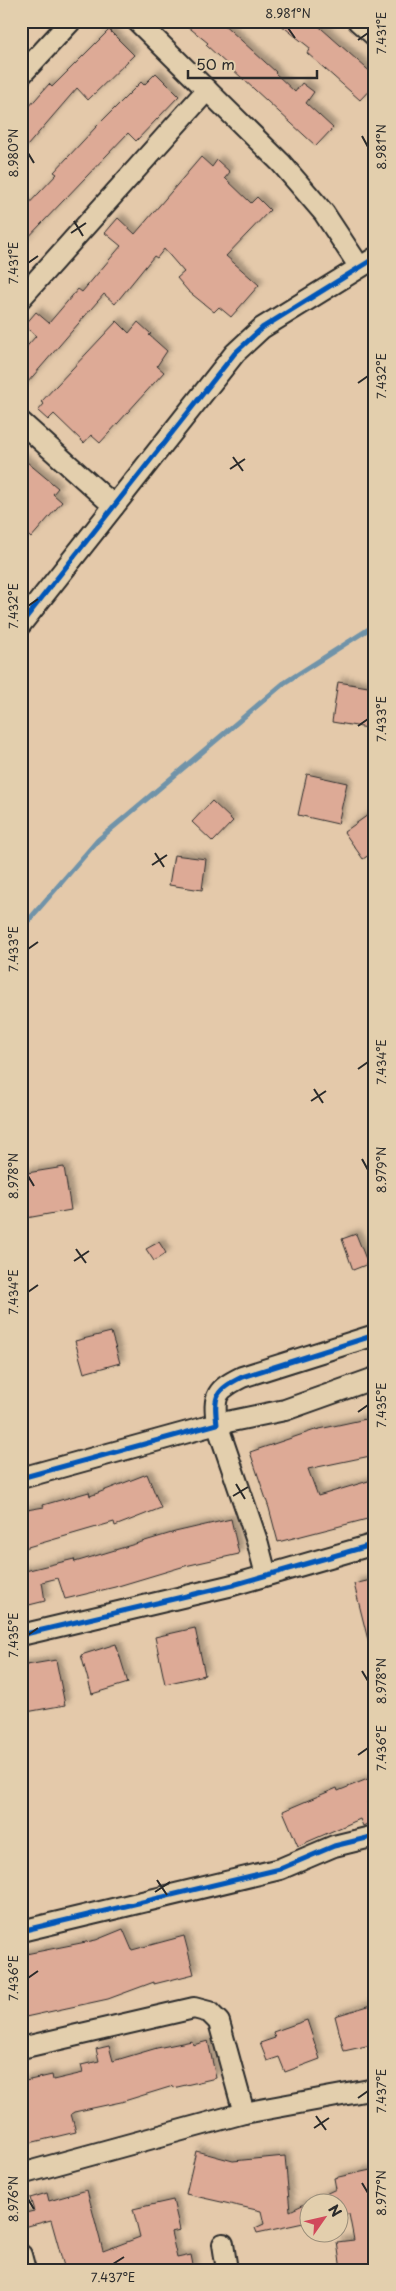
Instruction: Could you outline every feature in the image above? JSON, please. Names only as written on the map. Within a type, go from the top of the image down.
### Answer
[{"type":"street","points":[[21,75],[71,21]]},
{"type":"street","points":[[21,624],[235,353],[262,328],[367,262],[287,170],[137,21]]},
{"type":"street","points":[[358,21],[375,36]]},
{"type":"street","points":[[21,298],[206,90]]},
{"type":"street","points":[[21,422],[114,506]]},
{"type":"street","points":[[266,1576],[258,1544],[217,1424],[216,1396],[224,1386],[242,1377],[375,1335]]},
{"type":"street","points":[[21,1478],[217,1424],[285,1410],[375,1378]]},
{"type":"street","points":[[21,1635],[266,1576],[375,1544]]},
{"type":"street","points":[[21,1931],[280,1869],[334,1846],[375,1836]]},
{"type":"street","points":[[21,2048],[194,2008],[209,2012],[219,2022],[244,2113]]},
{"type":"street","points":[[21,2174],[244,2113],[375,2089]]},
{"type":"street","points":[[222,2244],[227,2270]]},
{"type":"street","points":[[21,2255],[25,2270]]},
{"type":"building","points":[[181,21],[220,21],[295,92],[302,83],[314,92],[306,103],[333,128],[316,146],[206,45],[208,43]]},
{"type":"building","points":[[276,21],[313,21],[375,76],[375,84],[360,100],[307,53],[310,48]]},
{"type":"building","points":[[109,30],[134,55],[88,100],[77,88],[21,153],[21,116],[49,84],[52,87]]},
{"type":"building","points":[[156,73],[179,96],[136,141],[128,133],[21,245],[21,212],[57,174],[54,172],[96,127],[141,82],[144,85]]},
{"type":"building","points":[[201,157],[212,167],[217,160],[230,172],[225,178],[251,203],[257,197],[270,210],[226,256],[259,285],[231,317],[219,307],[214,312],[188,291],[177,278],[184,272],[164,249],[157,258],[154,256],[115,304],[104,294],[21,390],[21,353],[36,336],[24,326],[36,312],[49,323],[78,289],[82,292],[121,246],[105,233],[118,218],[135,234]]},
{"type":"building","points":[[117,321],[129,333],[138,322],[167,351],[157,366],[164,372],[100,443],[91,435],[84,443],[54,414],[48,420],[38,411],[44,404],[41,402]]},
{"type":"building","points":[[21,457],[58,488],[53,494],[62,502],[31,538],[21,529]]},
{"type":"building","points":[[338,682],[374,688],[368,728],[332,722]]},
{"type":"building","points":[[307,774],[347,783],[338,824],[298,815]]},
{"type":"building","points":[[212,801],[233,821],[213,842],[192,822]]},
{"type":"building","points":[[375,810],[375,851],[363,859],[344,832]]},
{"type":"building","points":[[174,855],[206,859],[202,890],[169,885]]},
{"type":"building","points":[[64,1167],[71,1210],[21,1219],[21,1174]]},
{"type":"building","points":[[356,1234],[368,1264],[353,1270],[342,1239]]},
{"type":"building","points":[[159,1242],[166,1253],[154,1261],[146,1249]]},
{"type":"building","points":[[111,1332],[120,1363],[84,1373],[75,1341]]},
{"type":"building","points":[[375,1417],[375,1455],[308,1469],[318,1496],[375,1479],[375,1517],[278,1542],[269,1508],[250,1452],[315,1430]]},
{"type":"building","points":[[147,1474],[161,1508],[115,1526],[114,1522],[21,1549],[21,1511],[44,1507],[43,1505],[89,1492],[90,1496]]},
{"type":"building","points":[[231,1519],[239,1554],[185,1566],[115,1587],[65,1599],[58,1578],[42,1582],[45,1601],[21,1607],[21,1572],[74,1559],[75,1562],[175,1532]]},
{"type":"building","points":[[375,1579],[375,1648],[370,1648],[354,1584]]},
{"type":"building","points":[[195,1628],[205,1675],[165,1684],[155,1637]]},
{"type":"building","points":[[116,1644],[128,1683],[92,1694],[81,1655]]},
{"type":"building","points":[[56,1660],[65,1705],[21,1713],[21,1666]]},
{"type":"building","points":[[375,1776],[375,1798],[367,1802],[375,1820],[363,1826],[360,1819],[298,1846],[283,1811],[337,1788],[338,1791]]},
{"type":"building","points":[[123,1929],[132,1950],[184,1936],[194,1974],[154,1984],[154,1982],[108,1999],[21,2018],[21,1955],[96,1940]]},
{"type":"building","points":[[375,2004],[375,2044],[344,2051],[335,2016]]},
{"type":"building","points":[[307,2020],[320,2059],[285,2072],[279,2057],[267,2061],[260,2043],[275,2038],[273,2032]]},
{"type":"building","points":[[192,2041],[193,2045],[208,2041],[216,2078],[173,2088],[173,2086],[121,2102],[74,2112],[71,2114],[76,2132],[21,2145],[21,2082],[52,2075],[53,2080],[83,2073],[81,2065],[99,2061],[96,2049],[109,2046],[113,2061],[157,2048]]},
{"type":"building","points":[[196,2151],[233,2161],[285,2156],[290,2211],[298,2207],[298,2224],[257,2233],[255,2228],[264,2224],[261,2211],[186,2194]]},
{"type":"building","points":[[375,2169],[375,2266],[341,2270],[337,2244],[348,2244],[348,2241],[354,2240],[349,2214],[348,2194],[326,2194],[336,2189],[334,2178]]},
{"type":"building","points":[[87,2190],[103,2251],[140,2237],[133,2209],[173,2200],[180,2230],[171,2232],[177,2258],[191,2255],[194,2270],[65,2270],[51,2220],[24,2227],[21,2214],[34,2211],[30,2198],[47,2193],[49,2201]]},
{"type":"waterway","points":[[21,929],[98,840],[284,683],[375,625]]},
{"type":"cycle path","points":[[21,624],[235,353],[262,328],[375,258]]},
{"type":"cycle path","points":[[21,1478],[217,1424],[216,1400],[218,1394],[233,1382],[242,1377],[375,1335]]},
{"type":"cycle path","points":[[21,1635],[233,1585],[375,1544]]},
{"type":"cycle path","points":[[21,1931],[280,1869],[334,1846],[375,1836]]}]
